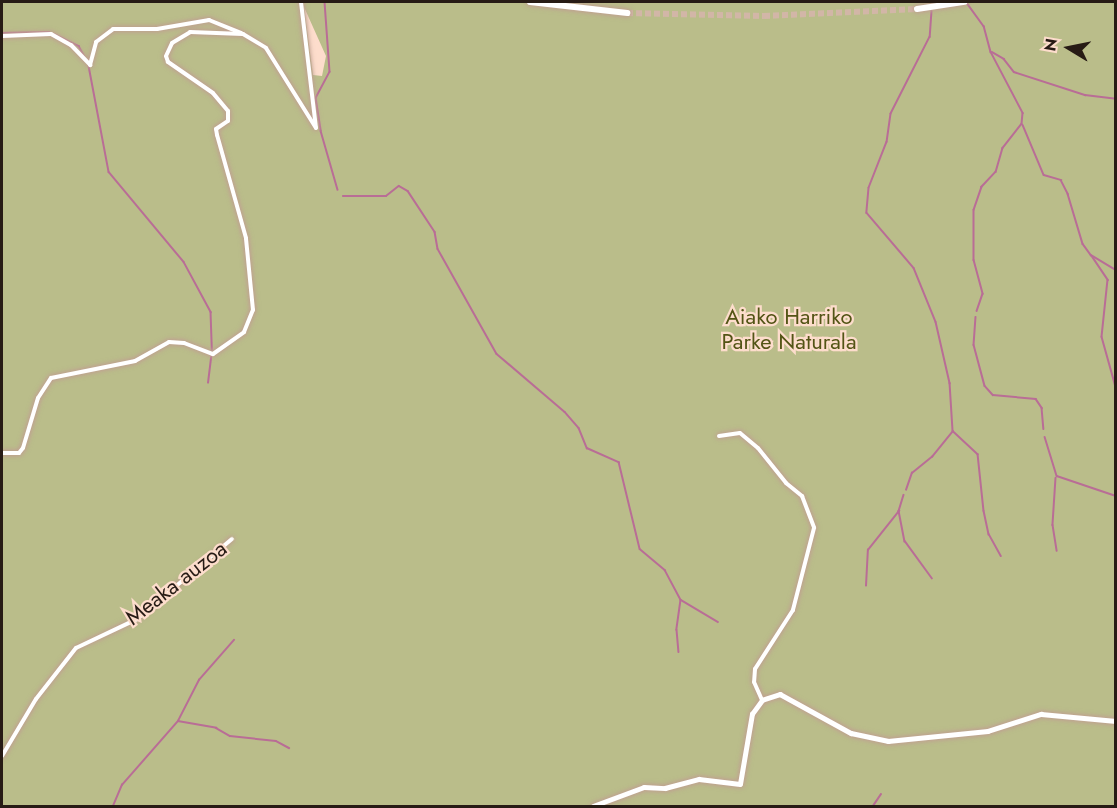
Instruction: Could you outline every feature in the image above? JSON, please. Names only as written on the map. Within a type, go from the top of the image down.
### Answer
[{"type":"highway","points":[[530,2],[627,13]]},
{"type":"highway","points":[[921,9],[964,2]]},
{"type":"street","points":[[2,36],[51,34],[71,45],[90,66],[96,42],[113,29],[156,29],[208,20],[243,34],[266,48],[316,128],[301,2]]},
{"type":"street","points":[[2,453],[19,453],[23,448],[38,398],[51,378],[135,361],[169,342],[184,343],[213,354],[244,332],[253,310],[246,238],[216,129],[228,121],[228,111],[213,93],[168,62],[166,56],[172,43],[190,32],[243,34]]},
{"type":"street","points":[[719,436],[740,433],[758,448],[786,483],[802,496],[814,528],[793,610],[755,669],[754,682],[762,700]]},
{"type":"street","name":"Meaka auzoa","points":[[2,756],[36,699],[76,648],[137,619],[232,539]]},
{"type":"street","points":[[593,807],[644,787],[665,788],[699,779],[740,784],[752,714],[762,700],[785,695],[851,733],[888,741],[988,731],[1041,714],[1116,721]]},
{"type":"green space","name":"Aiako Harriko Parke Naturala","points":[[2,2],[1115,2],[1115,806],[2,806]],"holes":[[[304,7],[326,56],[322,76],[313,75]]]},
{"type":"waterway","points":[[325,2],[330,72],[316,98],[321,131],[338,190]]},
{"type":"waterway","points":[[967,3],[984,26],[991,52],[1023,113],[1022,124],[1003,148],[996,172],[982,187],[974,210],[974,260],[983,294],[977,311]]},
{"type":"waterway","points":[[932,11],[930,37],[891,114],[887,142],[869,188],[867,213],[914,268],[936,322],[950,383],[953,431],[978,454],[984,511],[989,534],[1001,556]]},
{"type":"waterway","points":[[2,33],[49,32]]},
{"type":"waterway","points":[[54,34],[79,46],[86,59]]},
{"type":"waterway","points":[[992,52],[1004,59],[1014,72],[1085,95],[1116,99]]},
{"type":"waterway","points":[[89,66],[109,172],[184,262],[211,312],[212,350]]},
{"type":"waterway","points":[[1023,125],[1044,175],[1061,180],[1068,194],[1083,244],[1091,255],[1116,270]]},
{"type":"waterway","points":[[343,196],[386,196],[399,186],[408,191],[435,232],[438,249],[497,354],[565,412],[579,428],[587,448],[619,462],[640,549],[665,570],[681,600],[677,630],[679,652]]},
{"type":"waterway","points":[[1092,256],[1108,280],[1102,337],[1116,387]]},
{"type":"waterway","points":[[976,317],[974,345],[985,386],[993,395],[1036,399],[1042,408],[1044,429]]},
{"type":"waterway","points":[[208,383],[211,357]]},
{"type":"waterway","points":[[906,490],[912,473],[932,457],[953,431]]},
{"type":"waterway","points":[[1045,437],[1057,476],[1116,496]]},
{"type":"waterway","points":[[1056,478],[1053,525],[1057,551]]},
{"type":"waterway","points":[[904,495],[899,511],[905,541],[932,578]]},
{"type":"waterway","points":[[866,586],[868,550],[899,511]]},
{"type":"waterway","points":[[681,600],[718,622]]},
{"type":"waterway","points":[[178,721],[199,680],[234,640]]},
{"type":"waterway","points":[[113,806],[122,785],[178,721],[216,728],[230,736],[276,741],[289,748]]},
{"type":"waterway","points":[[873,806],[881,794]]},
{"type":"tunnel","points":[[627,13],[764,16],[917,9]]}]
